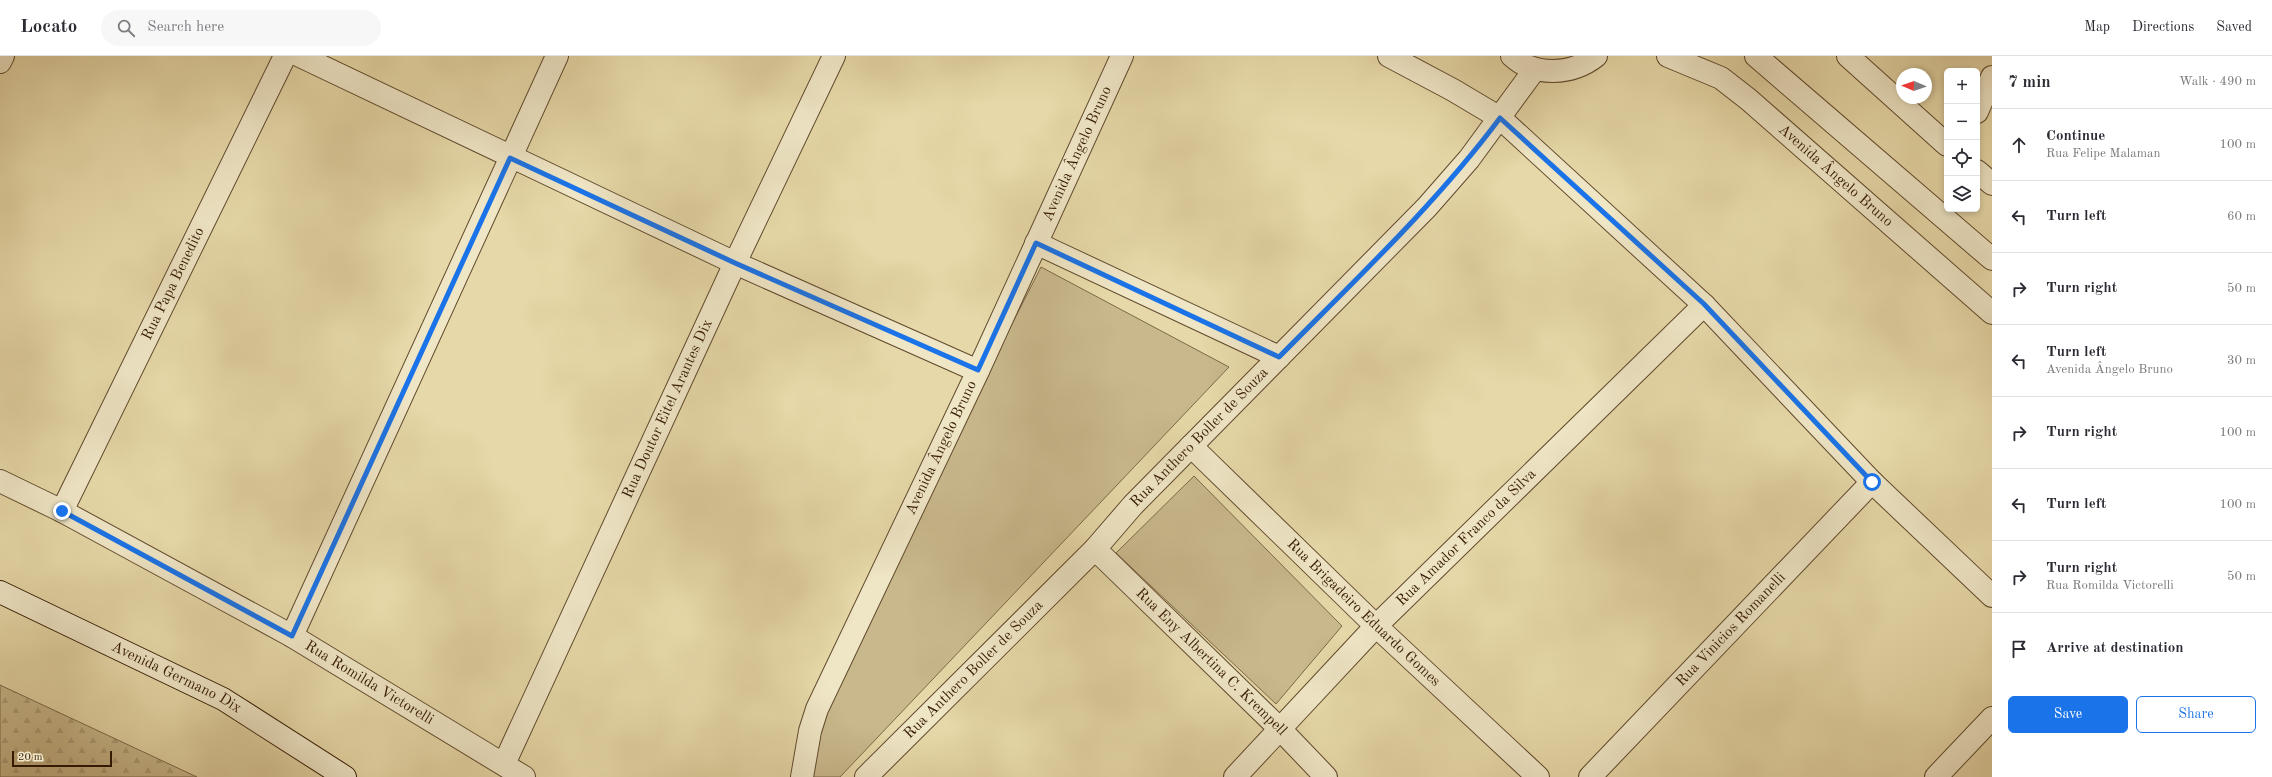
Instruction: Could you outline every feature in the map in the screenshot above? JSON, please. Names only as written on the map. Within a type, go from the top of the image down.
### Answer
[{"type":"street","points":[[0,62],[3,56]]},
{"type":"street","name":"Rua Papa Benedito","points":[[62,511],[285,56]]},
{"type":"street","points":[[300,56],[510,158],[735,263],[978,370]]},
{"type":"street","points":[[292,636],[557,56]]},
{"type":"street","name":"Rua Doutor Eitel Arantes Dix","points":[[504,764],[735,263],[834,56]]},
{"type":"street","name":"Avenida Ângelo Bruno","points":[[802,777],[810,731],[817,709],[978,370],[1122,56]]},
{"type":"street","points":[[1389,56],[1453,90],[1500,118],[1704,304],[1872,482],[1992,596]]},
{"type":"street","points":[[1512,56],[1535,69],[1556,72],[1576,68],[1596,56]]},
{"type":"street","name":"Avenida Ângelo Bruno","points":[[1668,56],[1721,78],[1992,312]]},
{"type":"street","points":[[1756,56],[1992,260]]},
{"type":"street","points":[[1848,56],[1944,142]]},
{"type":"street","name":"Rua Anthero Boller de Souza","points":[[866,777],[1095,549],[1133,505],[1427,207],[1469,159],[1535,69]]},
{"type":"street","points":[[1980,105],[1992,78]]},
{"type":"street","points":[[1980,174],[1992,184]]},
{"type":"street","points":[[1036,243],[1279,357]]},
{"type":"street","name":"Rua Amador Franco da Silva","points":[[1235,777],[1281,730],[1376,626],[1704,304]]},
{"type":"street","name":"Rua Brigadeiro Eduardo Gomes","points":[[1191,446],[1376,626],[1538,777]]},
{"type":"street","name":"Rua Romilda Victorelli","points":[[0,481],[62,511],[292,636],[524,777]]},
{"type":"street","name":"Rua Vinicios Romanelli","points":[[1590,777],[1872,482]]},
{"type":"street","name":"Rua Eny Albertina C. Krempell","points":[[1095,549],[1281,730],[1326,777]]},
{"type":"street","name":"Avenida Germano Dix","points":[[0,592],[223,699],[345,777]]},
{"type":"street","points":[[1936,777],[1992,718]]},
{"type":"green space","points":[[1041,267],[1229,367],[840,777],[805,777],[841,660]]},
{"type":"green space","points":[[1194,476],[1342,626],[1276,704],[1116,553]]},
{"type":"green space","points":[[0,685],[197,777],[0,777]]},
{"type":"route","points":[[62,511],[292,636],[510,158],[735,263],[978,370],[1036,243],[1279,357],[1427,207],[1469,159],[1500,118],[1704,304],[1872,482]]}]
